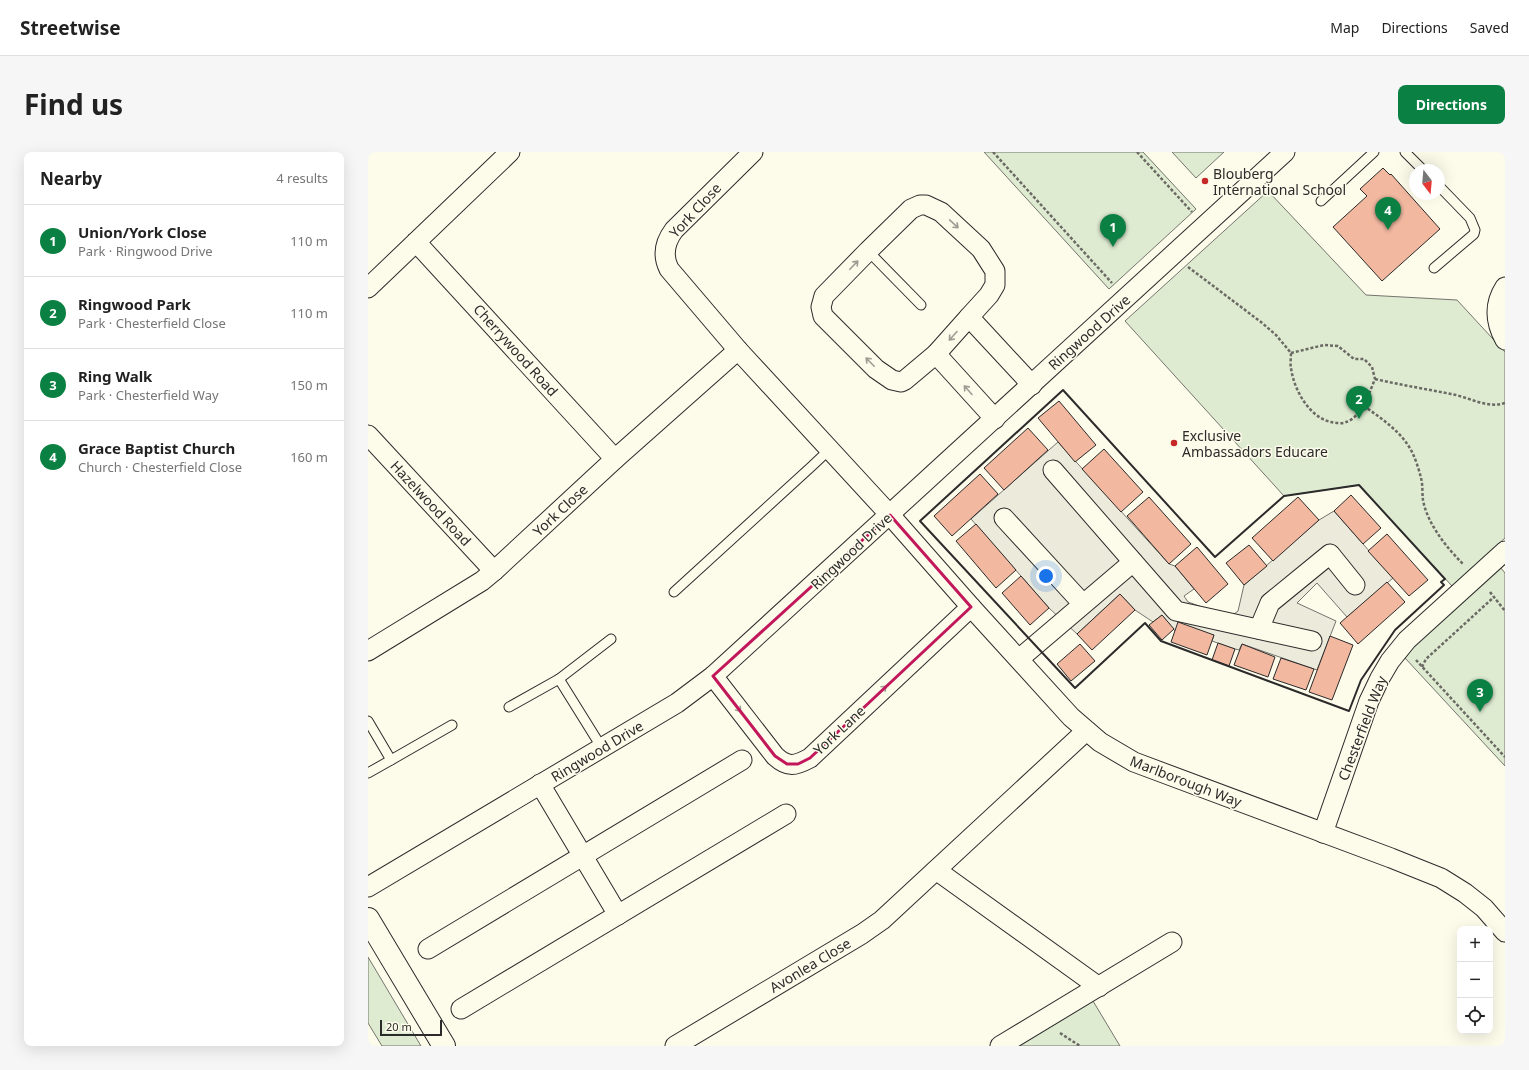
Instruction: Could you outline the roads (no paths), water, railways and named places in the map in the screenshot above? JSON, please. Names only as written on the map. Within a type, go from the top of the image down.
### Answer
[{"type":"street","points":[[368,288],[510,152]]},
{"type":"street","name":"York Close","points":[[752,152],[674,230],[668,238],[665,254],[666,261],[676,278],[738,350],[890,515]]},
{"type":"street","name":"Ringwood Drive","points":[[368,887],[677,703],[713,676],[1285,152]]},
{"type":"street","points":[[920,205],[926,205],[941,212],[981,249],[995,271],[995,285],[989,295],[936,354],[901,382],[896,381],[876,369],[823,316],[821,307],[824,296],[868,251],[910,209],[920,205]]},
{"type":"street","name":"Cherrywood Road","points":[[416,242],[615,459]]},
{"type":"street","points":[[1505,287],[1498,302],[1497,313],[1498,323],[1505,340]]},
{"type":"street","points":[[969,317],[1032,385]]},
{"type":"street","name":"York Close","points":[[368,651],[482,581],[615,459],[738,350]]},
{"type":"street","points":[[936,354],[994,419]]},
{"type":"street","name":"Hazelwood Road","points":[[368,435],[494,571]]},
{"type":"street","points":[[1053,470],[1176,611],[1312,641]]},
{"type":"street","name":"Marlborough Way","points":[[890,515],[1071,717],[1100,742],[1134,762],[1441,878],[1465,893],[1484,908],[1505,932]]},
{"type":"street","points":[[1004,518],[1083,604]]},
{"type":"street","name":"Chesterfield Way","points":[[1323,833],[1374,689],[1390,661],[1402,646],[1505,551]]},
{"type":"street","points":[[1259,629],[1270,603],[1330,554],[1355,585]]},
{"type":"street","points":[[1019,659],[1133,562]]},
{"type":"street","name":"York Lane","points":[[713,676],[775,756],[787,764],[798,764],[810,758],[971,607]]},
{"type":"street","name":"Avonlea Close","points":[[675,1046],[862,934],[897,907],[1086,731]]},
{"type":"street","points":[[428,949],[742,760]]},
{"type":"street","points":[[540,784],[618,915]]},
{"type":"street","points":[[461,1009],[786,814]]},
{"type":"street","points":[[936,870],[1099,986]]},
{"type":"street","points":[[368,919],[444,1046]]},
{"type":"street","points":[[1000,1046],[1172,942]]},
{"type":"lane","points":[[1321,201],[1374,152]]},
{"type":"lane","points":[[1405,152],[1417,164]]},
{"type":"lane","points":[[1434,268],[1474,234],[1476,230],[1470,218],[1445,192]]},
{"type":"lane","points":[[868,251],[921,305]]},
{"type":"lane","points":[[674,592],[830,449]]},
{"type":"lane","points":[[509,707],[559,679],[611,639]]},
{"type":"lane","points":[[559,679],[602,748]]},
{"type":"lane","points":[[368,721],[391,760]]},
{"type":"lane","points":[[368,773],[452,725]]},
{"type":"place","name":"Blouberg International School","points":[[1205,181]]},
{"type":"place","name":"Grace Baptist Church","points":[[1388,230]]},
{"type":"place","name":"Union/York Close","points":[[1113,247]]},
{"type":"place","name":"Ringwood Park","points":[[1359,419]]},
{"type":"place","name":"Exclusive Ambassadors Educare","points":[[1174,443]]},
{"type":"place","name":"Ring Walk","points":[[1480,712]]}]
